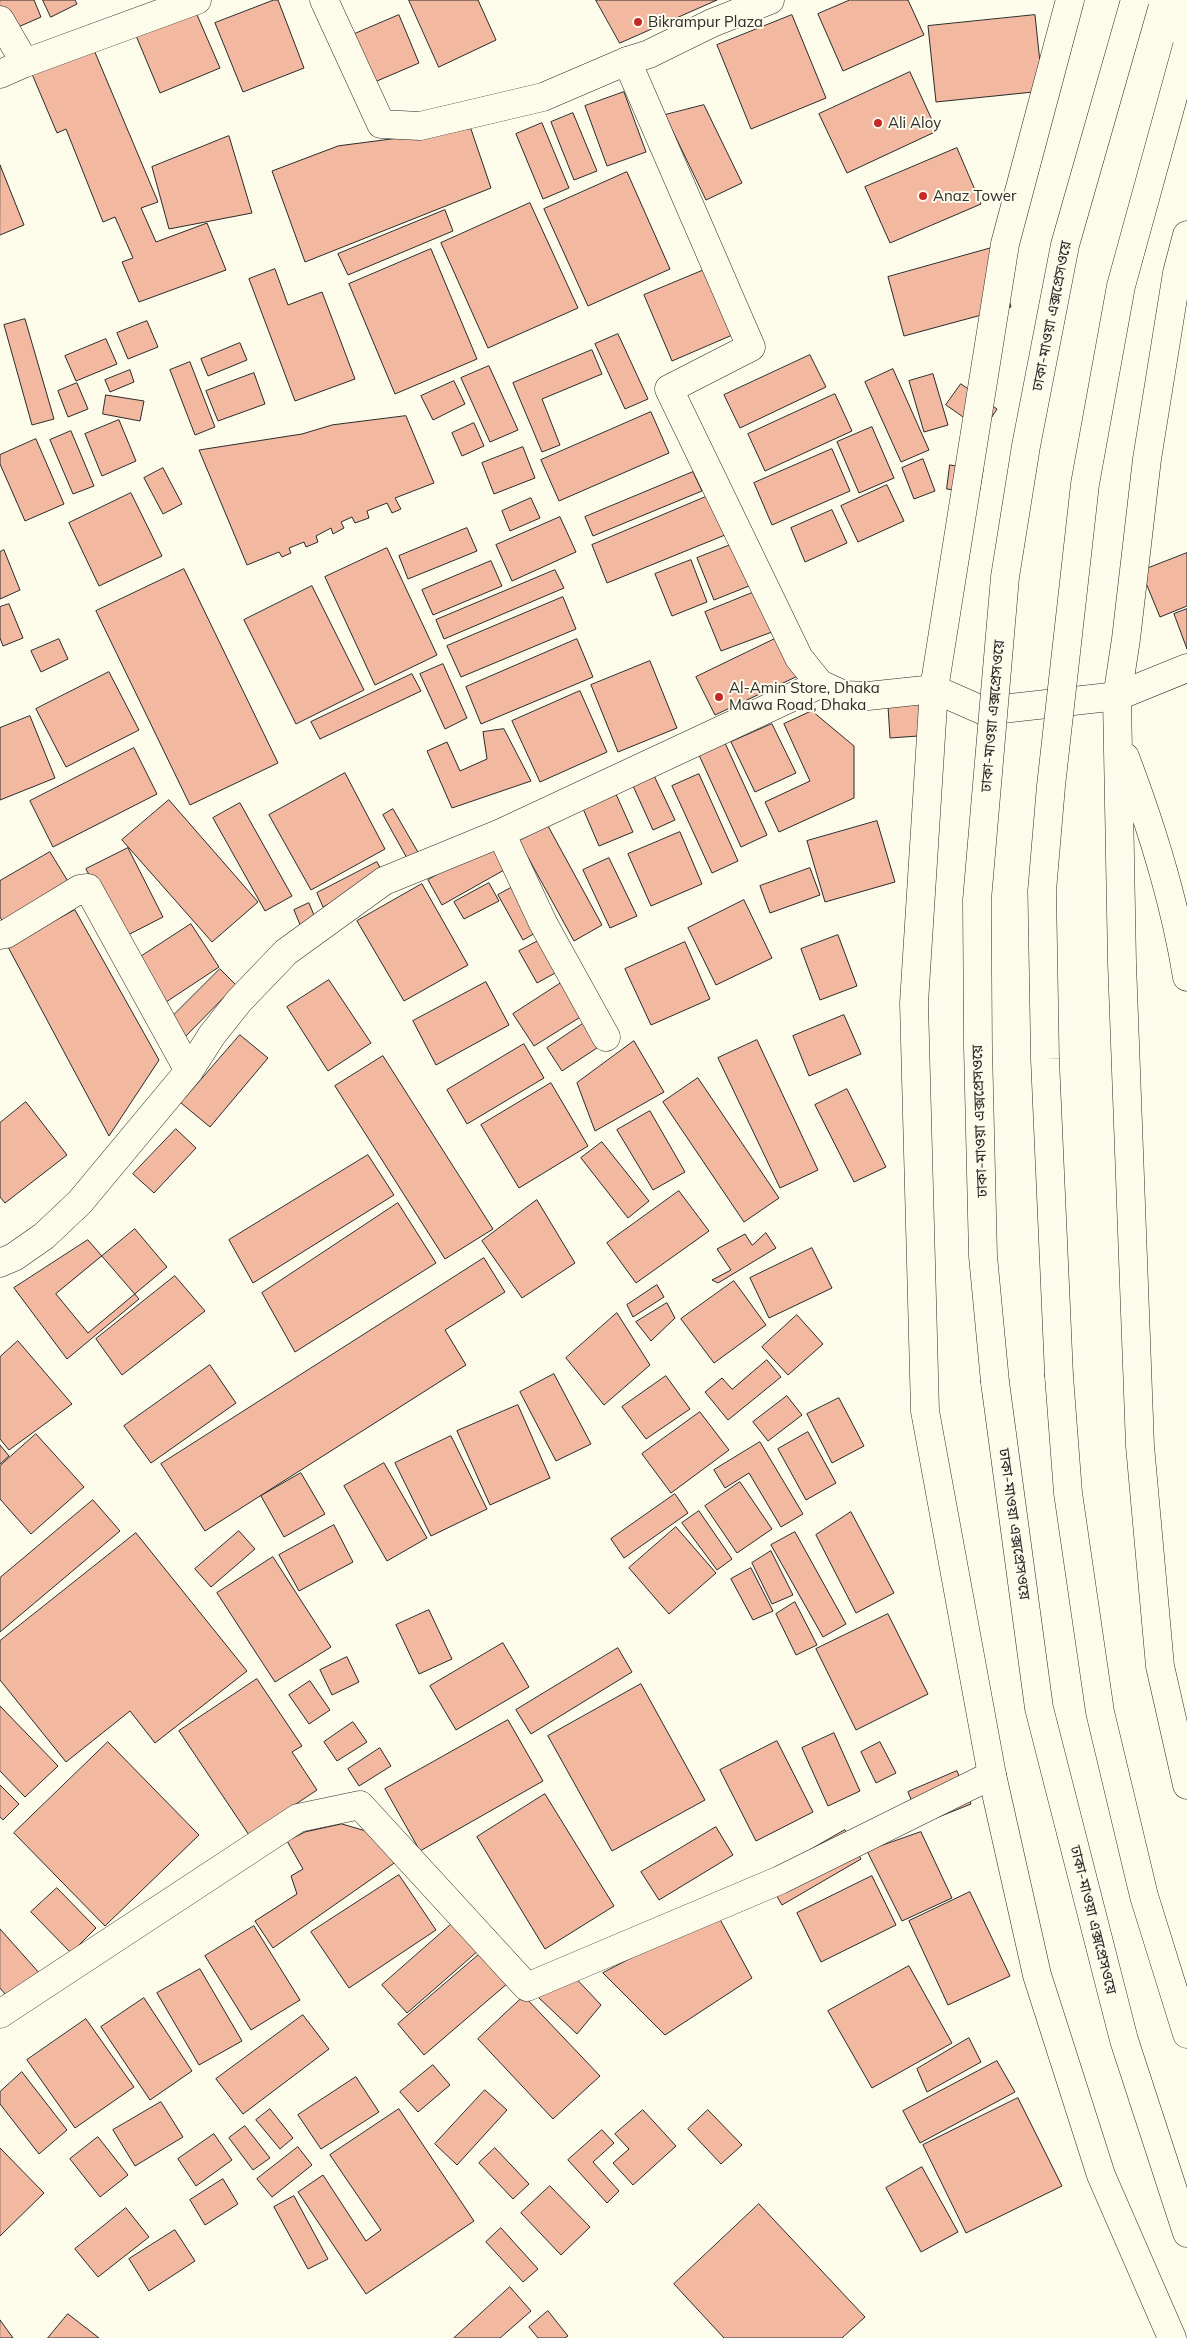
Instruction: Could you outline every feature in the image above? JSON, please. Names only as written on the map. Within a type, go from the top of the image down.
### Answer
[{"type":"main road","points":[[0,74],[25,63],[197,0]]},
{"type":"main road","points":[[324,0],[381,124],[420,126],[544,96],[627,61],[649,54],[712,23],[770,0]]},
{"type":"main road","points":[[1070,0],[1005,244],[934,689],[914,1003],[925,1411],[992,1775],[1037,1975],[1101,2175],[1172,2338]]},
{"type":"main road","name":"ঢাকা-মাওয়া এক্সপ্রেসওয়ে","points":[[1135,0],[1065,246],[1026,446],[1005,577],[977,900],[978,1047],[984,1256],[995,1382],[1039,1708],[1124,2040],[1187,2233]]},
{"type":"main road","points":[[0,20],[25,63]]},
{"type":"main road","points":[[1187,46],[1119,296],[1086,484],[1051,786],[1042,891],[1045,1059],[1059,1376],[1068,1493],[1100,1712],[1144,1896],[1187,2034]]},
{"type":"main road","points":[[627,61],[751,347],[669,389],[799,658],[820,684],[844,696],[868,696],[934,689],[984,711],[1118,696],[1187,668]]},
{"type":"main road","points":[[1187,235],[1177,273],[1147,459],[1118,696],[1122,963],[1140,1446],[1160,1666],[1187,1785]]},
{"type":"main road","points":[[0,1263],[14,1257],[44,1236],[80,1202],[189,1071],[212,1035],[234,1008],[286,952],[384,882],[501,833],[820,684]]},
{"type":"main road","points":[[1118,739],[1149,820],[1184,935],[1187,977]]},
{"type":"main road","points":[[501,833],[543,923],[606,1037]]},
{"type":"main road","points":[[0,935],[6,934],[80,889],[88,888],[189,1071]]},
{"type":"main road","points":[[0,2014],[298,1818],[360,1805],[527,1987],[780,1880],[992,1775]]},
{"type":"building","points":[[0,0],[34,0],[41,17],[0,35]]},
{"type":"building","points":[[43,0],[75,0],[77,4],[51,17]]},
{"type":"building","points":[[278,0],[304,68],[243,92],[215,23]]},
{"type":"building","points":[[409,0],[478,0],[496,40],[439,67]]},
{"type":"building","name":"Bikrampur Plaza","points":[[596,0],[717,0],[620,43]]},
{"type":"building","points":[[850,0],[908,0],[924,35],[843,71],[818,14]]},
{"type":"building","points":[[191,1],[220,68],[160,93],[132,26]]},
{"type":"building","points":[[399,15],[419,63],[370,84],[350,36]]},
{"type":"building","points":[[792,15],[826,98],[751,129],[717,45]]},
{"type":"building","points":[[1035,15],[1043,91],[936,102],[928,26]]},
{"type":"building","points":[[94,50],[158,202],[141,208],[156,242],[207,223],[226,270],[139,302],[122,262],[133,258],[115,217],[103,222],[66,129],[57,133],[32,74]]},
{"type":"building","name":"Ali Aloy","points":[[910,72],[937,131],[847,173],[819,114]]},
{"type":"building","points":[[624,92],[646,152],[607,166],[585,106]]},
{"type":"building","points":[[704,105],[742,183],[706,200],[665,115]]},
{"type":"building","points":[[573,113],[597,171],[574,180],[551,122]]},
{"type":"building","points":[[542,123],[569,188],[543,199],[516,134]]},
{"type":"building","points":[[471,129],[491,188],[305,262],[272,171],[338,146]]},
{"type":"building","points":[[229,136],[252,213],[169,229],[152,167]]},
{"type":"building","name":"Anaz Tower","points":[[957,148],[981,204],[890,243],[865,187]]},
{"type":"building","points":[[0,165],[24,225],[0,235]]},
{"type":"building","points":[[627,172],[670,269],[588,306],[544,209]]},
{"type":"building","points":[[530,203],[578,308],[488,348],[441,243]]},
{"type":"building","points":[[445,210],[453,231],[348,275],[338,254]]},
{"type":"building","points":[[995,247],[1011,307],[904,336],[888,277]]},
{"type":"building","points":[[431,249],[477,359],[395,394],[349,284]]},
{"type":"building","points":[[709,268],[737,333],[672,361],[644,295]]},
{"type":"building","points":[[275,269],[288,305],[322,292],[355,379],[295,401],[249,279]]},
{"type":"building","points":[[25,319],[54,419],[32,425],[4,325]]},
{"type":"building","points":[[147,321],[158,347],[128,359],[117,333]]},
{"type":"building","points":[[618,334],[648,399],[625,409],[595,344]]},
{"type":"building","points":[[106,339],[117,364],[76,381],[65,356]]},
{"type":"building","points":[[240,343],[247,360],[208,376],[201,359]]},
{"type":"building","points":[[592,350],[602,374],[542,399],[560,445],[542,452],[513,383]]},
{"type":"building","points":[[810,355],[826,387],[740,428],[724,395]]},
{"type":"building","points":[[190,362],[215,427],[195,435],[170,370]]},
{"type":"building","points":[[489,366],[518,430],[490,442],[461,378]]},
{"type":"building","points":[[893,369],[929,450],[901,462],[865,382]]},
{"type":"building","points":[[130,370],[134,382],[110,392],[105,380]]},
{"type":"building","points":[[254,373],[265,404],[218,421],[206,391]]},
{"type":"building","points":[[933,374],[948,425],[924,432],[909,381]]},
{"type":"building","points":[[454,381],[465,404],[433,420],[421,396]]},
{"type":"building","points":[[77,383],[88,409],[68,417],[58,391]]},
{"type":"building","points":[[961,384],[997,409],[983,431],[946,405]]},
{"type":"building","points":[[835,394],[852,431],[765,471],[748,434]]},
{"type":"building","points":[[106,395],[144,401],[140,421],[103,414]]},
{"type":"building","points":[[651,412],[669,453],[559,501],[541,460]]},
{"type":"building","points":[[406,416],[434,483],[395,498],[401,509],[392,513],[387,503],[367,511],[369,518],[355,523],[352,517],[341,522],[344,528],[333,534],[331,528],[316,536],[318,542],[306,547],[304,542],[289,548],[291,553],[282,557],[279,552],[247,565],[199,450],[302,434],[332,425]]},
{"type":"building","points":[[119,420],[136,461],[102,476],[85,434]]},
{"type":"building","points":[[474,423],[484,446],[462,456],[452,433]]},
{"type":"building","points":[[872,427],[894,478],[859,493],[837,442]]},
{"type":"building","points":[[71,431],[94,486],[73,494],[50,440]]},
{"type":"building","points":[[36,439],[64,504],[25,521],[0,464],[0,455]]},
{"type":"building","points":[[523,447],[535,478],[494,494],[482,463]]},
{"type":"building","points":[[832,449],[850,491],[772,525],[754,483]]},
{"type":"building","points":[[923,459],[935,491],[914,499],[902,468]]},
{"type":"building","points":[[950,465],[983,470],[979,494],[947,489]]},
{"type":"building","points":[[163,468],[182,504],[163,514],[144,478]]},
{"type":"building","points":[[693,472],[702,491],[593,536],[585,517]]},
{"type":"building","points":[[887,485],[904,521],[858,542],[841,506]]},
{"type":"building","points":[[131,493],[162,556],[99,586],[69,523]]},
{"type":"building","points":[[708,496],[725,535],[607,583],[592,545]]},
{"type":"building","points":[[531,498],[540,518],[510,531],[502,511]]},
{"type":"building","points":[[832,510],[847,543],[805,562],[791,528]]},
{"type":"building","points":[[560,517],[576,552],[512,581],[496,545]]},
{"type":"building","points":[[467,528],[477,551],[408,579],[399,556]]},
{"type":"building","points":[[733,544],[749,586],[714,600],[697,558]]},
{"type":"building","points":[[387,548],[437,655],[375,685],[325,577]]},
{"type":"building","points":[[4,550],[20,590],[0,599],[0,552]]},
{"type":"building","points":[[1187,553],[1187,606],[1160,617],[1141,571]]},
{"type":"building","points":[[691,560],[707,602],[672,616],[655,574]]},
{"type":"building","points":[[491,561],[502,586],[433,615],[422,590]]},
{"type":"building","points":[[184,569],[278,763],[190,805],[96,611]]},
{"type":"building","points":[[555,570],[564,588],[444,639],[436,620]]},
{"type":"building","points":[[312,586],[364,690],[296,724],[244,620]]},
{"type":"building","points":[[757,591],[772,632],[721,651],[705,612]]},
{"type":"building","points":[[563,597],[576,629],[461,677],[447,646]]},
{"type":"building","points":[[9,604],[23,638],[3,646],[0,638],[0,607]]},
{"type":"building","points":[[1187,609],[1187,649],[1174,614]]},
{"type":"building","points":[[781,636],[800,675],[715,715],[696,677]]},
{"type":"building","points":[[59,639],[68,659],[41,672],[31,651]]},
{"type":"building","points":[[577,639],[593,677],[481,724],[466,687]]},
{"type":"building","points":[[650,661],[677,728],[618,752],[591,685]]},
{"type":"building","points":[[443,664],[467,718],[445,729],[420,674]]},
{"type":"building","points":[[109,672],[139,730],[66,767],[36,709]]},
{"type":"building","points":[[412,674],[421,691],[320,739],[311,722]]},
{"type":"building","points":[[580,691],[607,752],[540,782],[512,721]]},
{"type":"building","points":[[930,704],[932,735],[890,738],[888,706]]},
{"type":"building","points":[[812,711],[854,746],[854,798],[779,832],[765,802],[810,781],[784,724]]},
{"type":"building","points":[[30,716],[55,778],[0,800],[0,728]]},
{"type":"building","points":[[772,724],[796,773],[755,792],[731,742]]},
{"type":"building","points":[[504,729],[531,781],[452,808],[427,751],[447,742],[460,771],[487,759],[483,732]]},
{"type":"building","points":[[725,743],[767,835],[741,847],[699,755]]},
{"type":"building","points":[[134,748],[157,794],[53,847],[30,801]]},
{"type":"building","points":[[649,765],[675,820],[653,830],[628,775]]},
{"type":"building","points":[[345,773],[385,849],[311,890],[269,815]]},
{"type":"building","points":[[699,774],[738,861],[712,873],[672,786]]},
{"type":"building","points":[[611,783],[633,832],[599,846],[578,797]]},
{"type":"building","points":[[169,800],[258,902],[212,942],[122,840]]},
{"type":"building","points":[[240,803],[292,896],[265,911],[213,818]]},
{"type":"building","points":[[393,809],[419,854],[408,860],[383,815]]},
{"type":"building","points":[[877,821],[895,882],[825,902],[807,841]]},
{"type":"building","points":[[548,826],[602,925],[574,941],[519,841]]},
{"type":"building","points":[[680,832],[702,884],[651,906],[628,854]]},
{"type":"building","points":[[499,840],[513,865],[442,905],[428,880]]},
{"type":"building","points":[[128,848],[163,917],[122,938],[86,869]]},
{"type":"building","points":[[50,852],[69,883],[3,922],[0,917],[0,881]]},
{"type":"building","points":[[609,858],[637,916],[610,928],[583,870]]},
{"type":"building","points":[[377,862],[384,875],[323,907],[317,893]]},
{"type":"building","points":[[810,868],[820,895],[770,913],[760,886]]},
{"type":"building","points":[[489,883],[499,901],[464,919],[454,902]]},
{"type":"building","points":[[422,884],[468,965],[404,1001],[357,921]]},
{"type":"building","points":[[518,884],[544,928],[523,940],[498,895]]},
{"type":"building","points":[[744,900],[772,958],[716,985],[688,928]]},
{"type":"building","points":[[309,903],[316,920],[301,927],[294,910]]},
{"type":"building","points":[[75,910],[159,1060],[109,1136],[8,947]]},
{"type":"building","points":[[191,924],[219,967],[160,1006],[131,963]]},
{"type":"building","points":[[838,935],[857,986],[820,1000],[801,949]]},
{"type":"building","points":[[540,940],[557,972],[537,983],[519,951]]},
{"type":"building","points":[[685,942],[710,999],[651,1025],[625,969]]},
{"type":"building","points":[[220,969],[236,985],[182,1040],[165,1024]]},
{"type":"building","points":[[329,980],[371,1043],[328,1071],[287,1007]]},
{"type":"building","points":[[486,982],[509,1025],[436,1065],[413,1021]]},
{"type":"building","points":[[561,983],[582,1016],[534,1046],[513,1014]]},
{"type":"building","points":[[844,1015],[861,1054],[809,1076],[793,1036]]},
{"type":"building","points":[[587,1021],[603,1044],[562,1071],[547,1048]]},
{"type":"building","points":[[240,1035],[268,1058],[210,1127],[181,1103]]},
{"type":"building","points":[[757,1040],[818,1170],[780,1188],[718,1058]]},
{"type":"building","points":[[634,1041],[664,1092],[595,1131],[577,1083]]},
{"type":"building","points":[[524,1044],[544,1078],[467,1124],[447,1090]]},
{"type":"building","points":[[383,1056],[493,1229],[445,1259],[335,1086]]},
{"type":"building","points":[[698,1078],[779,1198],[744,1222],[663,1102]]},
{"type":"building","points":[[551,1083],[588,1146],[519,1188],[481,1125]]},
{"type":"building","points":[[847,1089],[886,1167],[854,1182],[815,1105]]},
{"type":"building","points":[[26,1102],[67,1155],[5,1203],[0,1197],[0,1123]]},
{"type":"building","points":[[650,1111],[685,1172],[653,1190],[617,1130]]},
{"type":"building","points":[[176,1129],[196,1148],[154,1193],[133,1174]]},
{"type":"building","points":[[602,1142],[649,1201],[628,1218],[581,1158]]},
{"type":"building","points":[[368,1155],[394,1195],[253,1283],[229,1240]]},
{"type":"building","points":[[679,1191],[709,1231],[636,1283],[607,1243]]},
{"type":"building","points":[[537,1200],[575,1263],[522,1298],[482,1241]]},
{"type":"building","points":[[398,1203],[436,1263],[295,1352],[262,1293]]},
{"type":"building","points":[[135,1229],[167,1267],[88,1333],[56,1294]]},
{"type":"building","points":[[766,1233],[776,1248],[718,1283],[712,1280],[731,1270],[717,1249],[745,1234],[752,1245]]},
{"type":"building","points":[[88,1240],[139,1299],[67,1359],[14,1288]]},
{"type":"building","points":[[812,1248],[832,1288],[769,1318],[750,1278]]},
{"type":"building","points":[[484,1258],[505,1292],[445,1330],[466,1365],[205,1531],[161,1464]]},
{"type":"building","points":[[175,1276],[205,1311],[122,1375],[96,1339]]},
{"type":"building","points":[[734,1281],[766,1325],[714,1363],[681,1319]]},
{"type":"building","points":[[657,1285],[664,1297],[633,1317],[627,1305]]},
{"type":"building","points":[[667,1303],[675,1318],[651,1341],[636,1322]]},
{"type":"building","points":[[617,1313],[650,1365],[604,1405],[566,1358]]},
{"type":"building","points":[[797,1315],[823,1344],[788,1375],[762,1347]]},
{"type":"building","points":[[18,1341],[72,1404],[9,1450],[0,1439],[0,1357]]},
{"type":"building","points":[[767,1360],[781,1377],[728,1420],[705,1392],[722,1378],[732,1389]]},
{"type":"building","points":[[210,1365],[236,1403],[151,1463],[124,1426]]},
{"type":"building","points":[[554,1374],[591,1444],[556,1461],[520,1392]]},
{"type":"building","points":[[666,1376],[690,1409],[646,1439],[622,1407]]},
{"type":"building","points":[[787,1396],[802,1415],[768,1441],[753,1422]]},
{"type":"building","points":[[839,1398],[864,1446],[832,1463],[807,1414]]},
{"type":"building","points":[[518,1405],[550,1478],[490,1505],[457,1431]]},
{"type":"building","points":[[700,1412],[729,1450],[671,1493],[642,1454]]},
{"type":"building","points":[[808,1432],[836,1483],[806,1500],[778,1449]]},
{"type":"building","points":[[36,1434],[84,1487],[31,1534],[0,1499],[0,1466]]},
{"type":"building","points":[[451,1436],[487,1509],[431,1536],[395,1463]]},
{"type":"building","points":[[760,1442],[803,1514],[781,1527],[749,1473],[725,1488],[714,1470]]},
{"type":"building","points":[[0,1445],[9,1456],[0,1464]]},
{"type":"building","points":[[384,1463],[427,1538],[387,1561],[344,1486]]},
{"type":"building","points":[[301,1473],[325,1514],[284,1537],[261,1496]]},
{"type":"building","points":[[740,1482],[772,1529],[737,1553],[705,1506]]},
{"type":"building","points":[[675,1494],[688,1513],[624,1558],[611,1539]]},
{"type":"building","points":[[93,1500],[120,1531],[0,1632],[0,1578]]},
{"type":"building","points":[[699,1511],[732,1559],[717,1570],[682,1523]]},
{"type":"building","points":[[851,1512],[894,1593],[856,1613],[816,1535]]},
{"type":"building","points":[[334,1525],[353,1562],[299,1591],[279,1555]]},
{"type":"building","points":[[676,1527],[716,1573],[669,1614],[629,1568]]},
{"type":"building","points":[[239,1531],[255,1549],[211,1587],[195,1569]]},
{"type":"building","points":[[795,1532],[846,1624],[823,1637],[771,1545]]},
{"type":"building","points":[[136,1533],[247,1671],[155,1743],[130,1711],[66,1762],[0,1680],[0,1641]]},
{"type":"building","points":[[771,1551],[793,1595],[772,1604],[752,1563]]},
{"type":"building","points":[[273,1557],[331,1647],[275,1682],[217,1593]]},
{"type":"building","points":[[751,1568],[773,1611],[753,1620],[731,1579]]},
{"type":"building","points":[[795,1602],[817,1645],[796,1655],[776,1614]]},
{"type":"building","points":[[429,1610],[452,1659],[419,1674],[396,1625]]},
{"type":"building","points":[[888,1614],[928,1694],[856,1730],[816,1649]]},
{"type":"building","points":[[503,1643],[529,1687],[456,1730],[430,1686]]},
{"type":"building","points":[[618,1648],[632,1672],[531,1734],[516,1710]]},
{"type":"building","points":[[347,1657],[359,1682],[332,1695],[320,1670]]},
{"type":"building","points":[[257,1679],[302,1746],[292,1752],[317,1790],[249,1835],[179,1731]]},
{"type":"building","points":[[310,1681],[330,1710],[309,1724],[289,1695]]},
{"type":"building","points":[[641,1684],[705,1800],[612,1851],[548,1736]]},
{"type":"building","points":[[0,1706],[58,1766],[25,1797],[0,1771]]},
{"type":"building","points":[[508,1720],[543,1781],[420,1851],[385,1789]]},
{"type":"building","points":[[353,1722],[367,1742],[337,1761],[324,1742]]},
{"type":"building","points":[[834,1733],[860,1791],[828,1806],[802,1748]]},
{"type":"building","points":[[777,1741],[813,1812],[756,1841],[720,1770]]},
{"type":"building","points":[[108,1742],[199,1835],[105,1926],[14,1833]]},
{"type":"building","points":[[880,1742],[896,1773],[876,1783],[861,1752]]},
{"type":"building","points":[[380,1748],[391,1766],[359,1786],[348,1769]]},
{"type":"building","points":[[957,1771],[971,1804],[921,1824],[908,1792]]},
{"type":"building","points":[[0,1785],[19,1804],[3,1820],[0,1817]]},
{"type":"building","points":[[545,1794],[614,1906],[545,1949],[477,1837]]},
{"type":"building","points":[[342,1824],[383,1836],[400,1859],[273,1948],[255,1921],[297,1894],[291,1876],[303,1869],[287,1841],[305,1832]]},
{"type":"building","points":[[716,1827],[733,1855],[659,1900],[641,1872]]},
{"type":"building","points":[[845,1830],[861,1859],[782,1905],[765,1876]]},
{"type":"building","points":[[921,1832],[952,1898],[902,1921],[867,1851]]},
{"type":"building","points":[[399,1875],[436,1930],[349,1988],[311,1932]]},
{"type":"building","points":[[872,1876],[896,1925],[821,1962],[797,1913]]},
{"type":"building","points":[[57,1888],[96,1928],[71,1953],[31,1912]]},
{"type":"building","points":[[970,1892],[1010,1976],[948,2005],[909,1921]]},
{"type":"building","points":[[717,1914],[752,1978],[665,2035],[603,1973]]},
{"type":"building","points":[[455,1921],[479,1950],[407,2013],[382,1985]]},
{"type":"building","points":[[254,1926],[300,2000],[251,2030],[205,1956]]},
{"type":"building","points":[[0,1929],[41,1975],[11,2001],[0,1988]]},
{"type":"building","points":[[482,1952],[508,1983],[424,2055],[398,2024]]},
{"type":"building","points":[[909,1966],[952,2043],[872,2088],[828,2011]]},
{"type":"building","points":[[200,1969],[242,2041],[199,2065],[157,1993]]},
{"type":"building","points":[[569,1971],[601,2005],[577,2034],[538,1997]]},
{"type":"building","points":[[524,1996],[600,2076],[553,2119],[478,2039]]},
{"type":"building","points":[[144,1998],[192,2071],[150,2100],[101,2027]]},
{"type":"building","points":[[303,2015],[329,2049],[243,2114],[216,2079]]},
{"type":"building","points":[[86,2019],[134,2087],[75,2128],[27,2060]]},
{"type":"building","points":[[969,2038],[981,2062],[927,2092],[917,2069]]},
{"type":"building","points":[[997,2061],[1015,2092],[920,2143],[903,2111]]},
{"type":"building","points":[[433,2065],[450,2085],[418,2112],[400,2092]]},
{"type":"building","points":[[22,2072],[67,2130],[39,2154],[0,2104],[0,2092]]},
{"type":"building","points":[[356,2077],[379,2112],[321,2149],[298,2115]]},
{"type":"building","points":[[485,2090],[507,2110],[457,2165],[435,2144]]},
{"type":"building","points":[[1018,2098],[1062,2186],[966,2233],[923,2145]]},
{"type":"building","points":[[161,2102],[183,2137],[135,2166],[113,2130]]},
{"type":"building","points":[[270,2109],[293,2138],[280,2149],[256,2120]]},
{"type":"building","points":[[399,2109],[474,2221],[366,2294],[298,2192],[323,2175],[366,2241],[381,2230],[330,2155]]},
{"type":"building","points":[[643,2110],[676,2146],[633,2185],[613,2163],[629,2149],[615,2134]]},
{"type":"building","points":[[708,2110],[742,2145],[721,2164],[688,2129]]},
{"type":"building","points":[[245,2126],[270,2158],[253,2170],[229,2138]]},
{"type":"building","points":[[602,2130],[614,2143],[593,2162],[619,2191],[607,2203],[568,2160]]},
{"type":"building","points":[[214,2134],[232,2160],[196,2186],[178,2159]]},
{"type":"building","points":[[98,2137],[128,2175],[100,2197],[70,2159]]},
{"type":"building","points":[[298,2147],[312,2165],[272,2197],[257,2179]]},
{"type":"building","points":[[0,2148],[44,2193],[0,2236]]},
{"type":"building","points":[[495,2148],[529,2184],[513,2199],[479,2163]]},
{"type":"building","points":[[922,2167],[958,2232],[921,2252],[886,2188]]},
{"type":"building","points":[[223,2179],[238,2204],[205,2225],[190,2200]]},
{"type":"building","points":[[550,2186],[590,2227],[561,2255],[521,2213]]},
{"type":"building","points":[[294,2196],[328,2259],[308,2269],[274,2207]]},
{"type":"building","points":[[759,2204],[865,2317],[842,2338],[724,2338],[674,2284]]},
{"type":"building","points":[[126,2208],[149,2237],[98,2277],[75,2249]]},
{"type":"building","points":[[501,2228],[538,2269],[523,2282],[486,2242]]},
{"type":"building","points":[[175,2230],[195,2261],[149,2291],[129,2259]]},
{"type":"building","points":[[510,2287],[531,2311],[500,2338],[454,2338]]},
{"type":"building","points":[[548,2311],[568,2336],[565,2338],[538,2338],[529,2327]]},
{"type":"building","points":[[68,2314],[99,2338],[48,2338]]},
{"type":"building","points":[[0,2320],[13,2338],[0,2338]]},
{"type":"place","name":"Bikrampur Plaza","points":[[638,22]]},
{"type":"place","name":"Ali Aloy","points":[[878,123]]},
{"type":"place","name":"Anaz Tower","points":[[923,196]]},
{"type":"place","name":"Al-Amin Store, Dhaka Mawa Road, Dhaka","points":[[719,697]]}]
